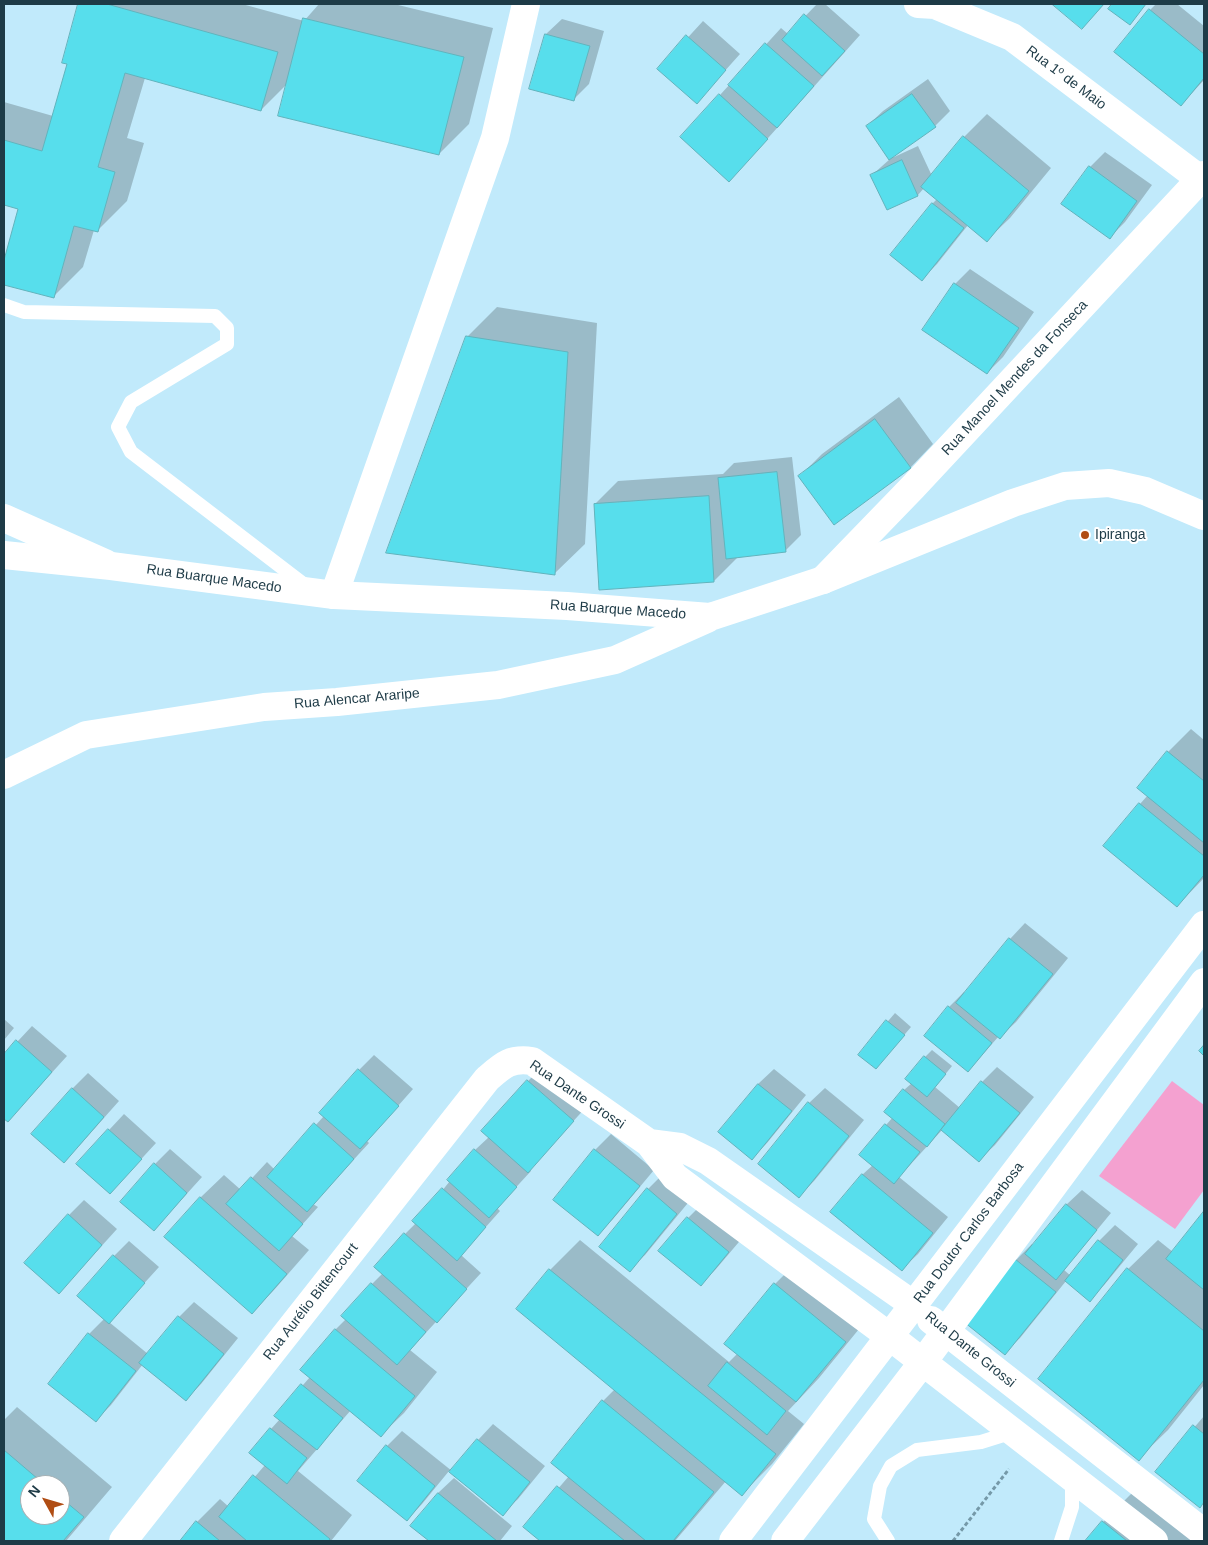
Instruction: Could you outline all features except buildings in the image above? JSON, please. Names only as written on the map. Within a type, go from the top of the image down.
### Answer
[{"type":"street","points":[[324,594],[495,138],[526,4]]},
{"type":"street","name":"Rua 1º de Maio","points":[[918,4],[935,4],[1012,37],[1203,179]]},
{"type":"street","name":"Rua Manoel Mendes da Fonseca","points":[[823,580],[1203,179]]},
{"type":"street","name":"Rua Buarque Macedo","points":[[4,555],[110,566],[324,594],[567,606],[710,618],[823,580],[1013,503],[1065,486],[1109,483],[1145,491],[1204,516]]},
{"type":"street","points":[[4,518],[110,566]]},
{"type":"street","name":"Rua Alencar Araripe","points":[[4,775],[86,735],[264,708],[498,685],[615,660],[710,618]]},
{"type":"street","name":"Rua Doutor Carlos Barbosa","points":[[733,1541],[1204,924]]},
{"type":"street","points":[[785,1541],[923,1362],[1204,982]]},
{"type":"street","points":[[1107,1052],[1136,1074]]},
{"type":"street","name":"Rua Dante Grossi","points":[[503,1065],[518,1059],[532,1061],[649,1143],[675,1177],[889,1336],[1154,1541]]},
{"type":"street","name":"Rua Aurélio Bittencourt","points":[[123,1541],[487,1079],[503,1065]]},
{"type":"street","name":"Rua Dante Grossi","points":[[649,1143],[680,1147],[708,1161],[914,1305],[945,1332],[1204,1533]]},
{"type":"lane","points":[[4,305],[24,312],[215,316],[227,328],[227,344],[131,402],[118,427],[131,452],[324,594]]},
{"type":"lane","points":[[888,1541],[874,1519],[880,1486],[891,1466],[917,1450],[1020,1438]]},
{"type":"lane","points":[[1061,1541],[1072,1507],[1072,1478]]},
{"type":"path","points":[[953,1541],[1020,1438]]},
{"type":"shaded area","points":[[1172,1081],[1204,1105],[1204,1190],[1175,1229],[1099,1176]]},
{"type":"place","name":"Ipiranga","points":[[1085,535]]}]
